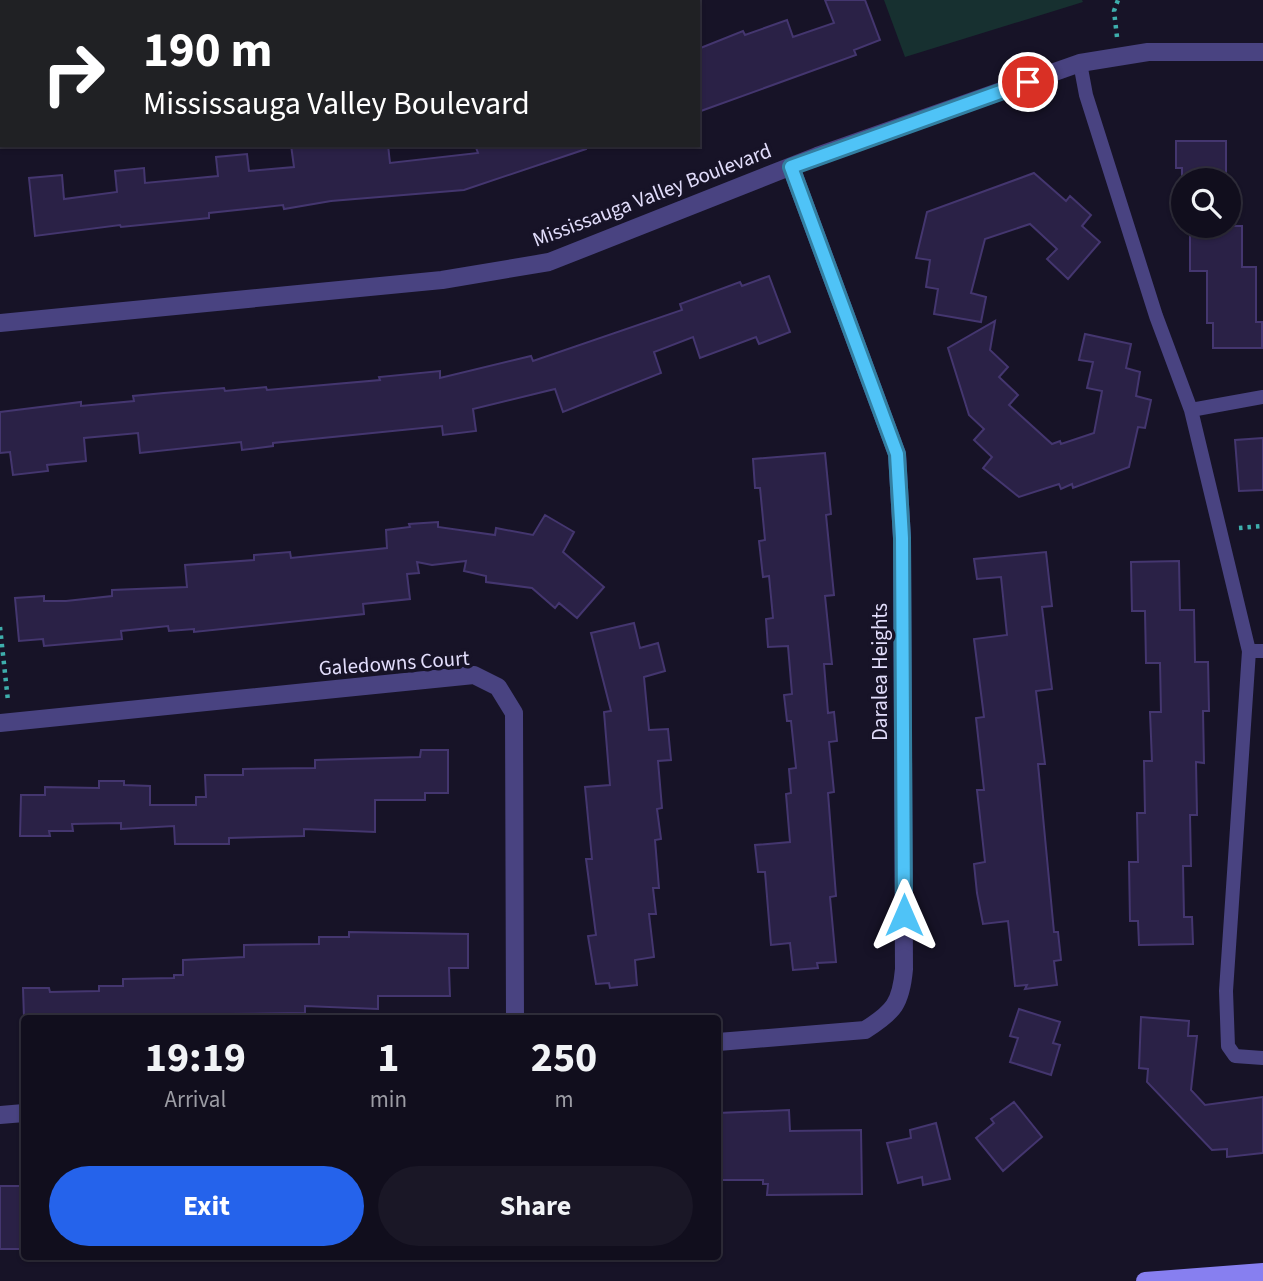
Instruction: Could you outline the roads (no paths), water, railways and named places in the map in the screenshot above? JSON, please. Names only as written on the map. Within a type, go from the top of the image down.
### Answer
[{"type":"main road","points":[[1145,1281],[1263,1272]]},
{"type":"street","name":"Mississauga Valley Boulevard","points":[[0,323],[442,280],[549,262],[791,167],[1080,63],[1148,52],[1263,52]]},
{"type":"street","name":"Daralea Heights","points":[[721,1042],[865,1030],[886,1017],[901,996],[904,969],[902,538],[897,454],[791,167]]},
{"type":"street","name":"Galedowns Court","points":[[5,723],[474,675],[498,687],[514,713],[515,1015]]},
{"type":"street","points":[[0,1115],[21,1112]]},
{"type":"lane","points":[[1080,63],[1086,95],[1156,316],[1191,410],[1256,651],[1226,991],[1228,1046],[1235,1056],[1263,1058]]},
{"type":"lane","points":[[1191,410],[1263,397]]}]
